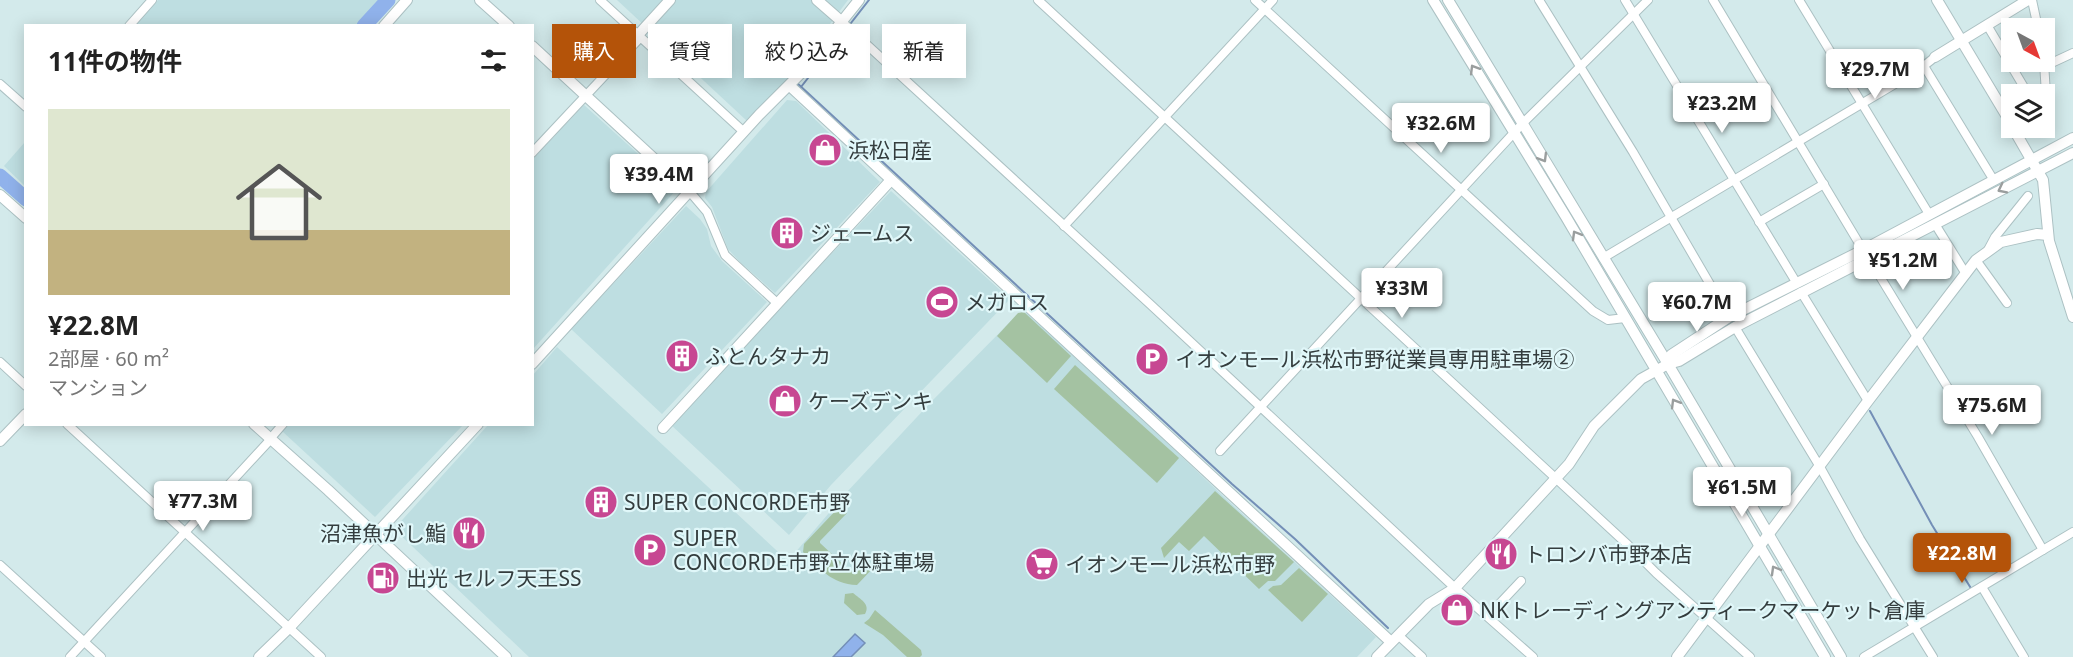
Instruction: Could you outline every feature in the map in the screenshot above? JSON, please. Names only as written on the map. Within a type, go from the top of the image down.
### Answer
[{"type":"street","points":[[131,24],[152,0]]},
{"type":"street","points":[[388,24],[407,0]]},
{"type":"street","points":[[480,0],[507,24]]},
{"type":"street","points":[[600,0],[744,132]]},
{"type":"street","points":[[534,152],[638,40],[638,35],[670,0]]},
{"type":"street","points":[[817,0],[1455,588],[1533,657]]},
{"type":"street","points":[[534,362],[779,95],[793,90],[841,21],[859,0]]},
{"type":"street","points":[[1038,0],[1656,573],[1750,657]]},
{"type":"street","points":[[1255,0],[1593,311],[1608,320],[1625,318]]},
{"type":"street","points":[[1064,226],[1273,0]]},
{"type":"street","points":[[1433,0],[1515,133],[1825,657]]},
{"type":"street","points":[[1448,0],[1668,364],[1841,657]]},
{"type":"street","points":[[1539,0],[1672,218],[1820,467],[1860,539],[1933,657]]},
{"type":"street","points":[[1625,0],[1868,401]]},
{"type":"street","points":[[1220,451],[1523,123],[1648,0]]},
{"type":"street","points":[[1713,0],[1978,437],[2043,550]]},
{"type":"street","points":[[1799,0],[1929,214]]},
{"type":"street","points":[[1937,0],[2001,108]]},
{"type":"street","points":[[1603,258],[1863,104],[1960,41],[2030,0],[2035,18]]},
{"type":"street","points":[[1987,25],[2022,84]]},
{"type":"street","points":[[534,48],[657,159],[690,192],[707,212],[725,255],[777,303]]},
{"type":"street","points":[[2055,60],[2073,53]]},
{"type":"street","points":[[1924,66],[1993,179]]},
{"type":"street","points":[[0,84],[24,105]]},
{"type":"street","points":[[793,90],[1394,638],[1422,657]]},
{"type":"street","points":[[2020,138],[2032,158],[2044,187],[2048,235],[2068,287],[2073,317]]},
{"type":"street","points":[[1865,254],[1929,214],[2073,138]]},
{"type":"street","points":[[1377,657],[1429,604],[1445,592],[1455,588],[1569,464],[1594,426],[1641,379],[1668,364],[1671,355],[1799,287],[1865,254],[1935,224],[2073,153]]},
{"type":"street","points":[[663,428],[891,180]]},
{"type":"street","points":[[1758,222],[1824,184]]},
{"type":"street","points":[[0,195],[24,216]]},
{"type":"street","points":[[1988,250],[1995,237],[2028,196]]},
{"type":"street","points":[[1935,224],[1966,274]]},
{"type":"street","points":[[1677,657],[1976,260],[2001,242],[2037,234],[2048,235]]},
{"type":"street","points":[[1976,260],[2007,303]]},
{"type":"street","points":[[0,362],[24,384]]},
{"type":"street","points":[[0,441],[24,416]]},
{"type":"street","points":[[69,426],[321,657]]},
{"type":"street","points":[[258,426],[275,434],[376,535],[506,657]]},
{"type":"street","points":[[259,657],[290,628],[476,426]]},
{"type":"street","points":[[70,657],[275,434]]},
{"type":"street","points":[[1864,657],[2073,532]]},
{"type":"street","points":[[0,565],[101,657]]},
{"type":"street","points":[[1488,616],[1521,581]]},
{"type":"street","points":[[1982,587],[2024,657]]},
{"type":"shaded area","points":[[158,0],[382,0],[359,24],[136,24]]},
{"type":"shaded area","points":[[617,0],[848,0],[830,24],[744,24],[744,78],[789,78],[747,121],[701,78],[732,78],[732,24],[648,24],[648,29]]},
{"type":"shaded area","points":[[787,100],[796,101],[880,182],[775,293],[728,249],[712,207],[705,198],[706,192]]},
{"type":"shaded area","points":[[584,105],[677,189],[534,348],[534,158]]},
{"type":"shaded area","points":[[24,143],[24,185],[4,166]]},
{"type":"shaded area","points":[[891,191],[1010,299],[831,485],[789,535],[670,424]]},
{"type":"shaded area","points":[[686,206],[707,229],[711,246],[722,261],[767,302],[662,414],[571,329]]},
{"type":"shaded area","points":[[1025,312],[1104,383],[1376,637],[1357,657],[529,657],[394,529],[487,426],[534,426],[534,374],[557,347],[788,561],[846,493],[1018,314]]},
{"type":"shaded area","points":[[287,426],[462,426],[375,517],[282,431]]},
{"type":"green space","points":[[1024,312],[1071,356],[1047,383],[997,336],[1018,313]]},
{"type":"green space","points":[[1075,365],[1179,458],[1157,483],[1054,389]]},
{"type":"green space","points":[[1215,491],[1294,562],[1275,581],[1268,581],[1259,589],[1204,536],[1189,551],[1179,542],[1164,558],[1161,548]]},
{"type":"green space","points":[[840,506],[847,513],[820,543],[849,570],[858,570],[867,560],[874,567],[857,585],[833,579],[803,552],[804,544]]},
{"type":"green space","points":[[1299,568],[1328,594],[1302,622],[1268,590],[1273,586],[1281,585]]},
{"type":"green space","points":[[853,593],[866,605],[865,614],[857,615],[844,603],[845,594]]},
{"type":"green space","points":[[875,610],[921,650],[920,657],[907,657],[883,635],[864,623]]},
{"type":"water","points":[[855,634],[865,643],[851,657],[833,657]]},
{"type":"waterway","points":[[366,24],[388,0]]},
{"type":"waterway","points":[[801,87],[869,0]]},
{"type":"waterway","points":[[797,83],[1232,484],[1295,539],[1388,628]]},
{"type":"waterway","points":[[0,176],[24,197]]},
{"type":"waterway","points":[[1870,411],[1932,525],[1972,590]]},
{"type":"place","name":"浜松日産","points":[[825,150]]},
{"type":"place","name":"ジェームス","points":[[787,233]]},
{"type":"place","name":"メガロス","points":[[942,302]]},
{"type":"place","name":"ふとんタナカ","points":[[682,356]]},
{"type":"place","name":"イオンモール浜松市野従業員専用駐車場②","points":[[1152,359]]},
{"type":"place","name":"ケーズデンキ","points":[[785,401]]},
{"type":"place","name":"SUPER CONCORDE市野","points":[[601,502]]},
{"type":"place","name":"沼津魚がし鮨","points":[[469,533]]},
{"type":"place","name":"SUPER CONCORDE市野立体駐車場","points":[[650,550]]},
{"type":"place","name":"トロンバ市野本店","points":[[1501,554]]},
{"type":"place","name":"イオンモール浜松市野","points":[[1042,564]]},
{"type":"place","name":"出光 セルフ天王SS","points":[[383,578]]},
{"type":"place","name":"NKトレーディングアンティークマーケット倉庫","points":[[1457,610]]}]
